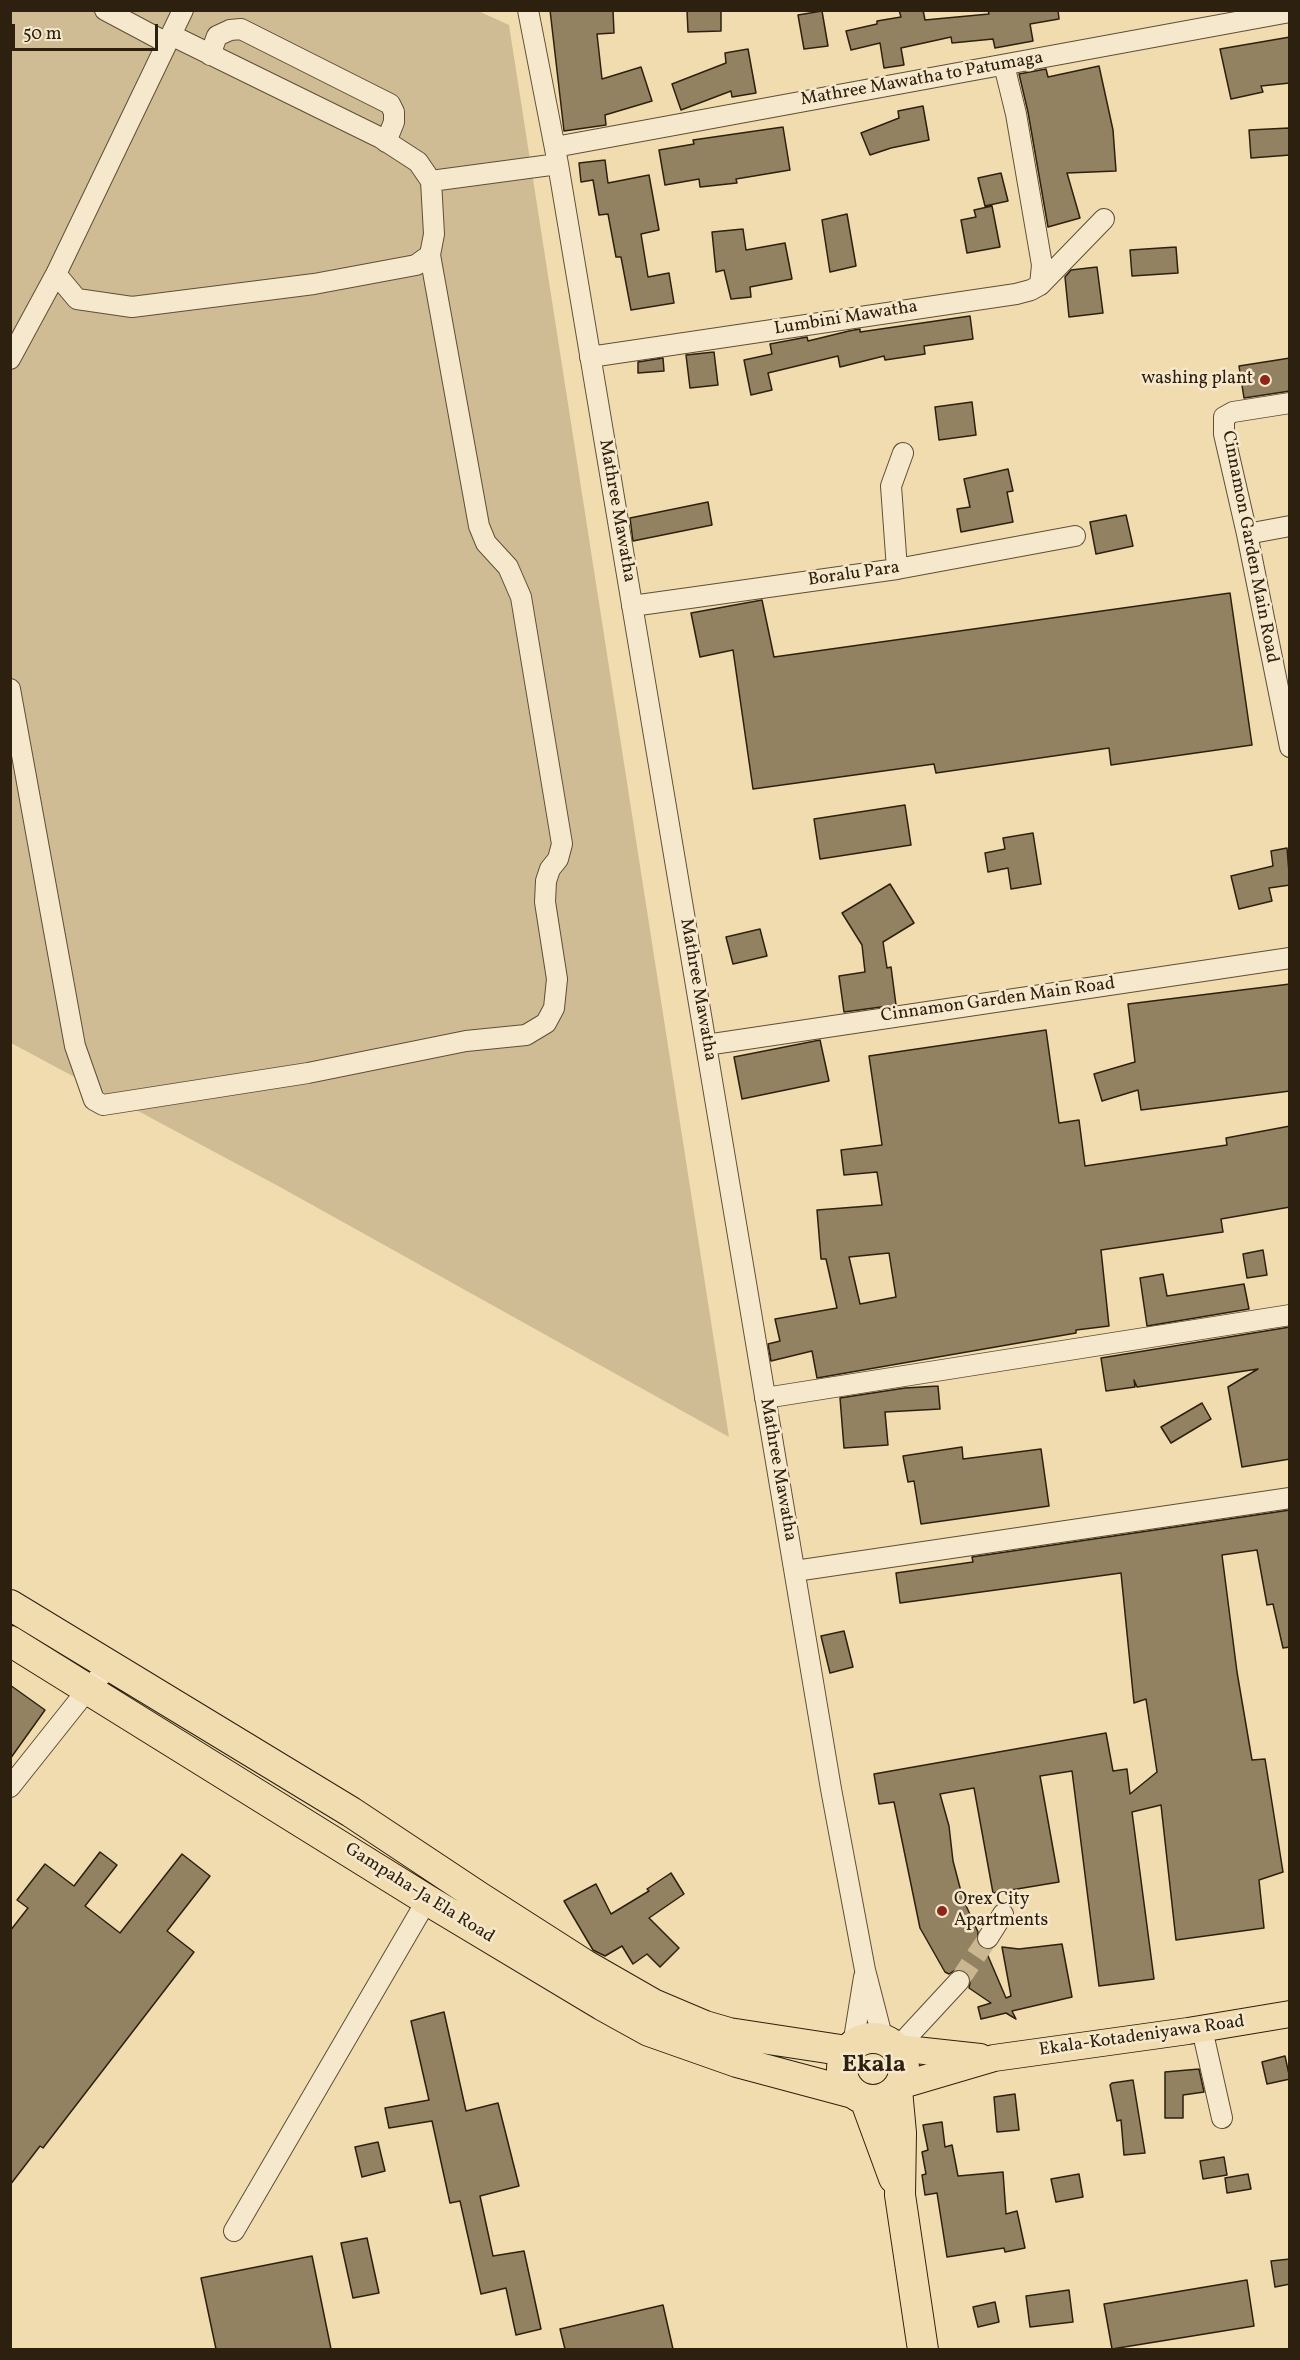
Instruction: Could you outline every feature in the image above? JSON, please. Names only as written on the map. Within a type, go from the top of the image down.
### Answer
[{"type":"highway","name":"Gampaha-Ja Ela Road","points":[[10,1605],[351,1812],[498,1909],[652,2004],[705,2026],[729,2033],[850,2048]]},
{"type":"highway","name":"Gampaha-Ja Ela Road","points":[[10,1641],[602,2006],[649,2031],[737,2062],[859,2096]]},
{"type":"highway","points":[[859,2096],[879,2100],[898,2088],[903,2079],[904,2063],[890,2044],[873,2038],[862,2040],[850,2048],[842,2068],[847,2086],[859,2096],[900,2195]]},
{"type":"highway","points":[[898,2088],[901,2133],[900,2195],[923,2349]]},
{"type":"main road","name":"Ekala-Kotadeniyawa Road","points":[[898,2088],[994,2058],[1202,2029],[1290,2014]]},
{"type":"main road","name":"Ekala-Kotadeniyawa Road","points":[[890,2044],[994,2058]]},
{"type":"street","points":[[10,688],[75,1046],[94,1100],[104,1105],[308,1073],[466,1041],[526,1035],[546,1023],[554,1008],[557,978],[545,902],[546,881],[550,869],[558,859],[562,844],[520,597],[508,567],[486,543],[479,526],[430,255],[434,234],[431,181],[418,162],[386,142],[210,55],[105,10]]},
{"type":"street","points":[[10,359],[56,274],[183,10]]},
{"type":"street","name":"Mathree Mawatha","points":[[528,10],[557,155],[831,1789],[865,1970],[890,2044]]},
{"type":"street","name":"Mathree Mawatha to Patumaga","points":[[431,181],[1004,65],[1290,12]]},
{"type":"street","points":[[210,55],[217,36],[230,30],[241,29],[390,104],[394,112],[394,122],[386,142]]},
{"type":"street","points":[[1004,65],[1016,114],[1042,265],[1040,285]]},
{"type":"street","points":[[1040,285],[1104,219]]},
{"type":"street","points":[[56,274],[77,299],[132,307],[314,284],[416,265],[430,255]]},
{"type":"street","name":"Lumbini Mawatha","points":[[590,357],[1016,294],[1040,285]]},
{"type":"street","name":"Cinnamon Garden Main Road","points":[[1290,403],[1233,412],[1224,417],[1224,434],[1247,534],[1281,662],[1290,747]]},
{"type":"street","points":[[897,569],[891,486],[903,453]]},
{"type":"street","points":[[1247,534],[1290,526]]},
{"type":"street","name":"Boralu Para","points":[[632,606],[897,569],[1075,536]]},
{"type":"street","name":"Cinnamon Garden Main Road","points":[[706,1045],[1290,958]]},
{"type":"street","points":[[765,1398],[1290,1315]]},
{"type":"street","points":[[795,1571],[1290,1498]]},
{"type":"street","points":[[10,1787],[88,1689],[109,1667]]},
{"type":"street","points":[[234,2231],[427,1900]]},
{"type":"street","points":[[988,1938],[1002,1914]]},
{"type":"street","points":[[850,2048],[865,1970]]},
{"type":"street","points":[[890,2044],[959,1981]]},
{"type":"street","points":[[1202,2029],[1222,2118]]},
{"type":"shaded area","points":[[476,10],[509,25],[729,1437],[280,1187],[11,1043],[10,11]]},
{"type":"building","points":[[550,10],[613,10],[614,33],[597,34],[602,79],[641,67],[652,101],[605,115],[606,125],[564,131]]},
{"type":"building","points":[[687,10],[721,10],[721,31],[688,32]]},
{"type":"building","points":[[899,10],[923,10],[925,20],[989,14],[988,10],[1058,10],[1059,19],[1030,24],[1033,41],[995,48],[993,39],[952,43],[951,37],[901,48],[904,65],[884,68],[880,43],[851,50],[846,31],[877,24],[877,21],[901,17]]},
{"type":"building","points":[[822,11],[828,46],[804,49],[798,15]]},
{"type":"building","points":[[1290,37],[1290,83],[1261,86],[1263,92],[1231,99],[1220,49]]},
{"type":"building","points":[[748,49],[756,93],[732,97],[731,91],[681,110],[672,84],[726,63],[725,53]]},
{"type":"building","points":[[1099,66],[1113,130],[1116,171],[1067,173],[1080,218],[1048,227],[1019,74],[1046,69],[1048,77]]},
{"type":"building","points":[[923,106],[929,140],[870,155],[861,133],[899,118],[898,111]]},
{"type":"building","points":[[783,127],[790,170],[736,179],[737,183],[700,187],[699,179],[665,185],[659,150],[694,144],[693,140]]},
{"type":"building","points":[[1289,128],[1290,155],[1251,158],[1249,130]]},
{"type":"building","points":[[605,160],[608,183],[649,175],[659,230],[641,234],[648,277],[669,273],[674,303],[631,310],[621,257],[616,257],[608,214],[599,215],[593,180],[581,182],[579,163]]},
{"type":"building","points":[[1001,173],[1008,201],[985,206],[978,178]]},
{"type":"building","points":[[992,206],[1000,247],[967,253],[961,220],[976,217],[974,210]]},
{"type":"building","points":[[847,214],[856,266],[830,272],[822,220]]},
{"type":"building","points":[[743,229],[746,250],[785,243],[792,279],[750,287],[751,297],[731,299],[724,270],[716,272],[712,232]]},
{"type":"building","points":[[1176,247],[1178,273],[1132,276],[1130,250]]},
{"type":"building","points":[[1097,267],[1103,313],[1069,317],[1065,277],[1071,270]]},
{"type":"building","points":[[970,316],[973,339],[924,346],[925,354],[885,360],[884,356],[840,367],[838,356],[768,373],[772,390],[751,395],[744,360],[772,354],[770,344],[807,337],[808,341],[860,329],[860,332]]},
{"type":"building","points":[[714,352],[718,385],[690,388],[686,355]]},
{"type":"building","points":[[663,358],[664,371],[638,373],[638,362]]},
{"type":"building","name":"washing plant","points":[[1290,358],[1290,391],[1244,398],[1239,366]]},
{"type":"building","points":[[972,402],[976,435],[939,440],[935,407]]},
{"type":"building","points":[[1008,469],[1013,491],[1007,492],[1013,522],[961,532],[957,509],[970,507],[964,479]]},
{"type":"building","points":[[708,502],[712,525],[633,541],[630,518]]},
{"type":"building","points":[[1126,515],[1133,546],[1096,554],[1090,522]]},
{"type":"building","points":[[1230,593],[1252,745],[1111,765],[1109,748],[936,773],[934,764],[753,789],[733,650],[700,657],[691,613],[762,600],[774,657]]},
{"type":"building","points":[[905,805],[911,845],[820,859],[814,819]]},
{"type":"building","points":[[1033,833],[1041,884],[1011,889],[1008,868],[988,872],[985,853],[1005,849],[1003,838]]},
{"type":"building","points":[[1287,848],[1290,885],[1269,888],[1272,901],[1239,909],[1231,876],[1273,866],[1271,851]]},
{"type":"building","points":[[890,884],[914,923],[883,942],[887,968],[891,967],[896,1005],[844,1012],[839,976],[865,972],[862,945],[842,913]]},
{"type":"building","points":[[760,929],[767,956],[733,964],[726,937]]},
{"type":"building","points":[[1290,984],[1290,1091],[1141,1110],[1138,1090],[1102,1101],[1094,1074],[1135,1062],[1128,1004]]},
{"type":"building","points":[[1046,1030],[1059,1123],[1079,1120],[1085,1166],[1227,1145],[1226,1138],[1290,1126],[1290,1207],[1221,1219],[1223,1232],[1101,1250],[1109,1326],[1076,1330],[1076,1333],[817,1378],[812,1351],[771,1361],[768,1344],[780,1341],[775,1319],[837,1308],[826,1259],[821,1259],[817,1210],[882,1205],[877,1172],[844,1175],[841,1150],[882,1145],[869,1056]],"holes":[[[889,1253],[896,1297],[860,1304],[849,1257]]]},
{"type":"building","points":[[820,1040],[829,1081],[742,1099],[734,1057]]},
{"type":"building","points":[[1263,1250],[1267,1275],[1247,1278],[1243,1254]]},
{"type":"building","points":[[1163,1274],[1167,1296],[1244,1284],[1249,1309],[1147,1326],[1140,1278]]},
{"type":"building","points":[[1290,1327],[1290,1459],[1242,1467],[1228,1387],[1258,1369],[1137,1387],[1134,1380],[1135,1387],[1106,1391],[1101,1358]]},
{"type":"building","points":[[938,1386],[940,1409],[885,1412],[888,1445],[844,1448],[840,1398],[905,1388]]},
{"type":"building","points":[[1202,1403],[1211,1419],[1171,1443],[1161,1427]]},
{"type":"building","points":[[962,1447],[963,1459],[1041,1449],[1049,1506],[921,1524],[914,1481],[908,1482],[903,1456]]},
{"type":"building","points":[[1290,1510],[1290,1647],[1283,1648],[1273,1604],[1267,1605],[1257,1550],[1222,1555],[1237,1672],[1252,1760],[1265,1759],[1283,1872],[1259,1880],[1264,1928],[1176,1940],[1161,1805],[1132,1812],[1154,1979],[1099,1986],[1072,1771],[1040,1776],[1059,1882],[993,1893],[974,1788],[940,1794],[949,1826],[953,1861],[963,1899],[978,1932],[977,1943],[985,1949],[1006,1998],[1011,1996],[1002,1947],[1019,1949],[1062,1944],[1072,1997],[1012,2011],[1016,2019],[1006,2013],[981,2019],[978,2007],[991,2003],[969,1988],[971,1978],[967,1972],[961,1969],[949,1974],[945,1972],[920,1928],[894,1802],[879,1804],[874,1774],[1106,1733],[1113,1771],[1127,1769],[1130,1794],[1157,1772],[1146,1699],[1134,1703],[1121,1573],[900,1603],[896,1573],[973,1562],[972,1557]]},
{"type":"building","points":[[844,1631],[853,1667],[830,1673],[821,1636]]},
{"type":"building","points":[[10,1685],[45,1710],[10,1759]]},
{"type":"building","points":[[100,1852],[117,1865],[85,1906],[120,1933],[182,1854],[210,1876],[167,1931],[194,1952],[43,2148],[40,2146],[10,2185],[10,1931],[28,1908],[17,1900],[45,1864],[74,1886]]},
{"type":"building","points":[[671,1873],[684,1894],[649,1918],[679,1948],[660,1967],[647,1954],[633,1964],[622,1946],[605,1956],[593,1950],[564,1901],[596,1884],[611,1914],[649,1891],[647,1889]]},
{"type":"building","points":[[444,2012],[466,2111],[498,2103],[519,2186],[480,2196],[493,2256],[524,2251],[541,2329],[516,2335],[506,2288],[481,2294],[460,2201],[450,2203],[432,2121],[389,2128],[385,2108],[429,2100],[411,2021]]},
{"type":"building","points":[[1285,2056],[1290,2079],[1267,2084],[1262,2062]]},
{"type":"building","points":[[1199,2069],[1204,2092],[1183,2095],[1183,2118],[1165,2118],[1165,2072]]},
{"type":"building","points":[[1133,2080],[1145,2153],[1124,2155],[1121,2120],[1117,2121],[1110,2085]]},
{"type":"building","points":[[1015,2094],[1019,2130],[997,2132],[994,2097]]},
{"type":"building","points":[[942,2122],[945,2147],[952,2145],[958,2176],[1003,2172],[1006,2214],[1017,2211],[1025,2248],[1005,2252],[1004,2248],[947,2257],[937,2193],[925,2195],[922,2175],[926,2174],[922,2152],[928,2150],[923,2125]]},
{"type":"building","points":[[378,2142],[385,2171],[362,2177],[355,2147]]},
{"type":"building","points":[[1224,2157],[1227,2175],[1203,2179],[1200,2161]]},
{"type":"building","points":[[1079,2174],[1083,2197],[1056,2202],[1051,2179]]},
{"type":"building","points":[[1248,2174],[1251,2189],[1227,2193],[1225,2178]]},
{"type":"building","points":[[367,2238],[379,2293],[353,2298],[341,2243]]},
{"type":"building","points":[[312,2256],[331,2349],[216,2349],[201,2278]]},
{"type":"building","points":[[1290,2259],[1290,2284],[1275,2287],[1271,2261]]},
{"type":"building","points":[[1247,2280],[1254,2326],[1112,2349],[1104,2304]]},
{"type":"building","points":[[1069,2290],[1073,2322],[1030,2327],[1026,2296]]},
{"type":"building","points":[[995,2302],[999,2322],[978,2327],[973,2307]]},
{"type":"building","points":[[663,2305],[673,2349],[565,2349],[560,2329]]},
{"type":"tunnel","points":[[959,1981],[988,1938]]},
{"type":"place","name":"washing plant","points":[[1265,380]]},
{"type":"place","name":"Orex City Apartments","points":[[942,1911]]},
{"type":"district","name":"Ekala","points":[[874,2067]]}]
